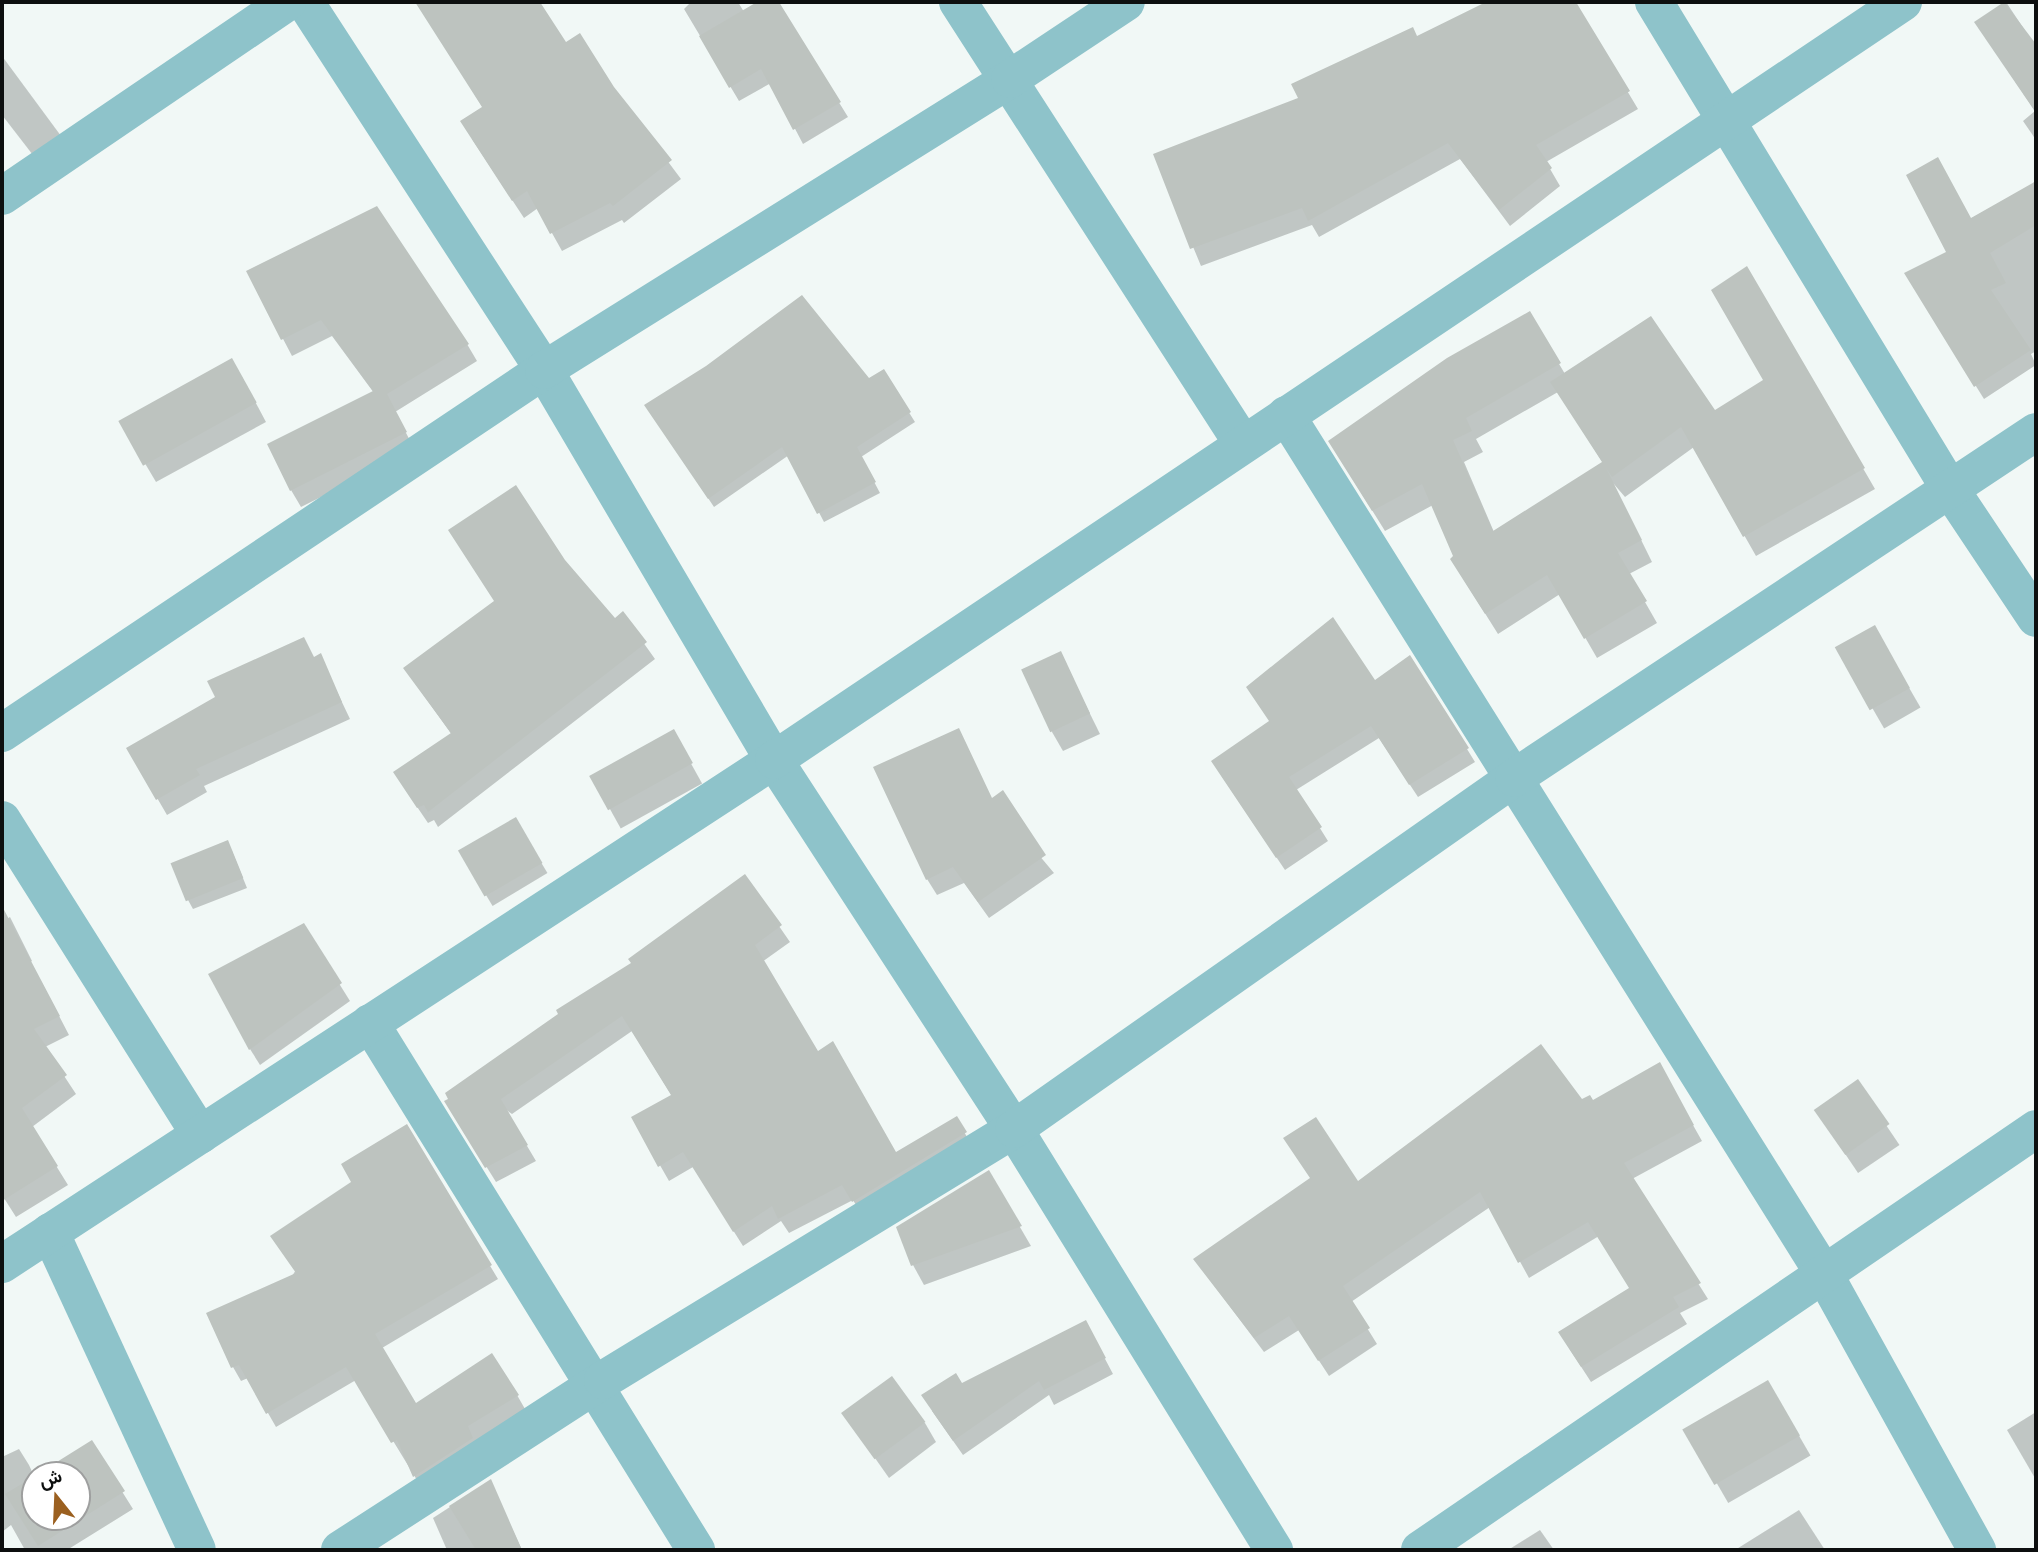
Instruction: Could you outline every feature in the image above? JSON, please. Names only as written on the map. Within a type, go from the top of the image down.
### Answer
[{"type":"street","points":[[2,196],[287,2]]},
{"type":"street","points":[[305,2],[544,370],[774,760],[1014,1129],[1274,1550]]},
{"type":"street","points":[[958,2],[1243,444]]},
{"type":"street","points":[[2,733],[544,370],[1010,79],[1126,2]]},
{"type":"street","points":[[1654,2],[1950,489],[2036,618]]},
{"type":"street","points":[[2,1264],[774,760],[1903,2]]},
{"type":"street","points":[[1286,415],[1824,1274],[1978,1550]]},
{"type":"street","points":[[340,1550],[594,1386],[1014,1129],[1514,778],[2036,432]]},
{"type":"street","points":[[2,820],[200,1135]]},
{"type":"street","points":[[370,1023],[696,1550]]},
{"type":"street","points":[[1420,1550],[2036,1129]]},
{"type":"street","points":[[50,1232],[197,1550]]},
{"type":"building","points":[[415,2],[540,2],[566,42],[580,33],[614,87],[672,160],[613,206],[610,203],[550,234],[527,191],[512,201],[460,121],[482,107]]},
{"type":"building","points":[[757,2],[779,2],[841,102],[793,130],[761,69],[729,88],[699,36]]},
{"type":"building","points":[[1486,2],[1576,2],[1630,91],[1536,145],[1552,168],[1499,210],[1448,143],[1308,221],[1302,208],[1190,249],[1153,154],[1298,98],[1291,84],[1413,27],[1417,36]]},
{"type":"building","points":[[2004,2],[2036,44],[2036,113],[1974,22]]},
{"type":"building","points":[[1938,157],[1971,218],[2036,181],[2036,225],[1990,253],[2006,283],[1991,290],[2031,350],[1974,387],[1904,273],[1946,252],[1906,175]]},
{"type":"building","points":[[377,206],[469,344],[387,394],[407,432],[290,491],[267,444],[373,391],[321,320],[281,340],[246,271]]},
{"type":"building","points":[[1747,266],[1865,468],[1743,537],[1681,427],[1612,477],[1606,468],[1642,540],[1618,553],[1647,601],[1584,639],[1547,575],[1485,614],[1450,559],[1453,556],[1422,484],[1372,511],[1328,441],[1447,358],[1530,311],[1561,363],[1466,418],[1472,431],[1453,440],[1493,531],[1602,462],[1550,382],[1651,316],[1715,410],[1763,380],[1711,290]]},
{"type":"building","points":[[802,295],[869,378],[884,369],[911,412],[857,447],[876,482],[817,514],[782,447],[708,499],[644,405],[706,366]]},
{"type":"building","points":[[232,358],[257,403],[143,466],[118,421]]},
{"type":"building","points":[[516,485],[565,560],[615,618],[623,611],[647,642],[428,812],[424,805],[417,808],[393,772],[451,733],[403,668],[494,601],[448,530]]},
{"type":"building","points":[[1333,617],[1375,680],[1410,655],[1469,748],[1409,785],[1371,726],[1289,777],[1322,827],[1276,858],[1211,761],[1269,721],[1246,687]]},
{"type":"building","points":[[1875,625],[1910,688],[1870,710],[1835,647]]},
{"type":"building","points":[[304,637],[314,657],[321,653],[342,702],[196,769],[200,775],[156,800],[126,748],[215,697],[207,681]]},
{"type":"building","points":[[1061,651],[1090,714],[1050,732],[1021,670]]},
{"type":"building","points":[[959,728],[992,798],[1003,790],[1046,855],[978,902],[953,867],[926,880],[873,767]]},
{"type":"building","points":[[674,729],[693,763],[608,810],[589,776]]},
{"type":"building","points":[[516,817],[542,863],[484,896],[458,850]]},
{"type":"building","points":[[228,840],[243,878],[186,901],[171,863]]},
{"type":"building","points":[[745,874],[782,925],[755,945],[818,1051],[833,1041],[896,1152],[957,1116],[967,1132],[852,1202],[842,1185],[778,1219],[772,1206],[733,1232],[683,1152],[658,1167],[631,1117],[671,1095],[622,1016],[501,1099],[499,1096],[528,1145],[485,1168],[444,1101],[448,1099],[445,1093],[558,1014],[556,1010],[631,963],[628,959]]},
{"type":"building","points":[[2,906],[60,1016],[34,1029],[67,1075],[22,1108],[58,1166],[2,1201]]},
{"type":"building","points":[[304,923],[342,983],[249,1050],[208,974]]},
{"type":"building","points":[[1541,1044],[1582,1099],[1590,1095],[1593,1100],[1660,1062],[1694,1125],[1624,1163],[1701,1283],[1673,1297],[1679,1307],[1581,1367],[1558,1332],[1629,1288],[1588,1222],[1518,1263],[1480,1192],[1343,1286],[1370,1328],[1318,1361],[1289,1316],[1254,1338],[1193,1259],[1310,1178],[1283,1138],[1316,1117],[1358,1181]]},
{"type":"building","points":[[1858,1079],[1890,1124],[1845,1155],[1814,1110]]},
{"type":"building","points":[[407,1124],[492,1265],[375,1334],[416,1403],[492,1353],[519,1395],[468,1426],[473,1438],[413,1477],[397,1440],[391,1443],[346,1367],[266,1414],[239,1365],[231,1368],[206,1313],[296,1273],[270,1236],[351,1182],[341,1164]]},
{"type":"building","points":[[989,1170],[1022,1226],[911,1266],[896,1227]]},
{"type":"building","points":[[1086,1320],[1106,1358],[1044,1390],[1039,1381],[953,1441],[921,1395],[956,1373],[962,1383]]},
{"type":"building","points":[[892,1376],[926,1422],[875,1459],[841,1413]]},
{"type":"building","points":[[1768,1380],[1800,1435],[1714,1485],[1682,1430]]},
{"type":"building","points":[[92,1440],[125,1491],[91,1512],[91,1461],[58,1461]]},
{"type":"building","points":[[491,1479],[522,1550],[476,1550],[449,1506]]},
{"type":"building","points":[[21,1484],[21,1519],[5,1494]]},
{"type":"building","points":[[28,1531],[62,1531],[38,1546]]}]
